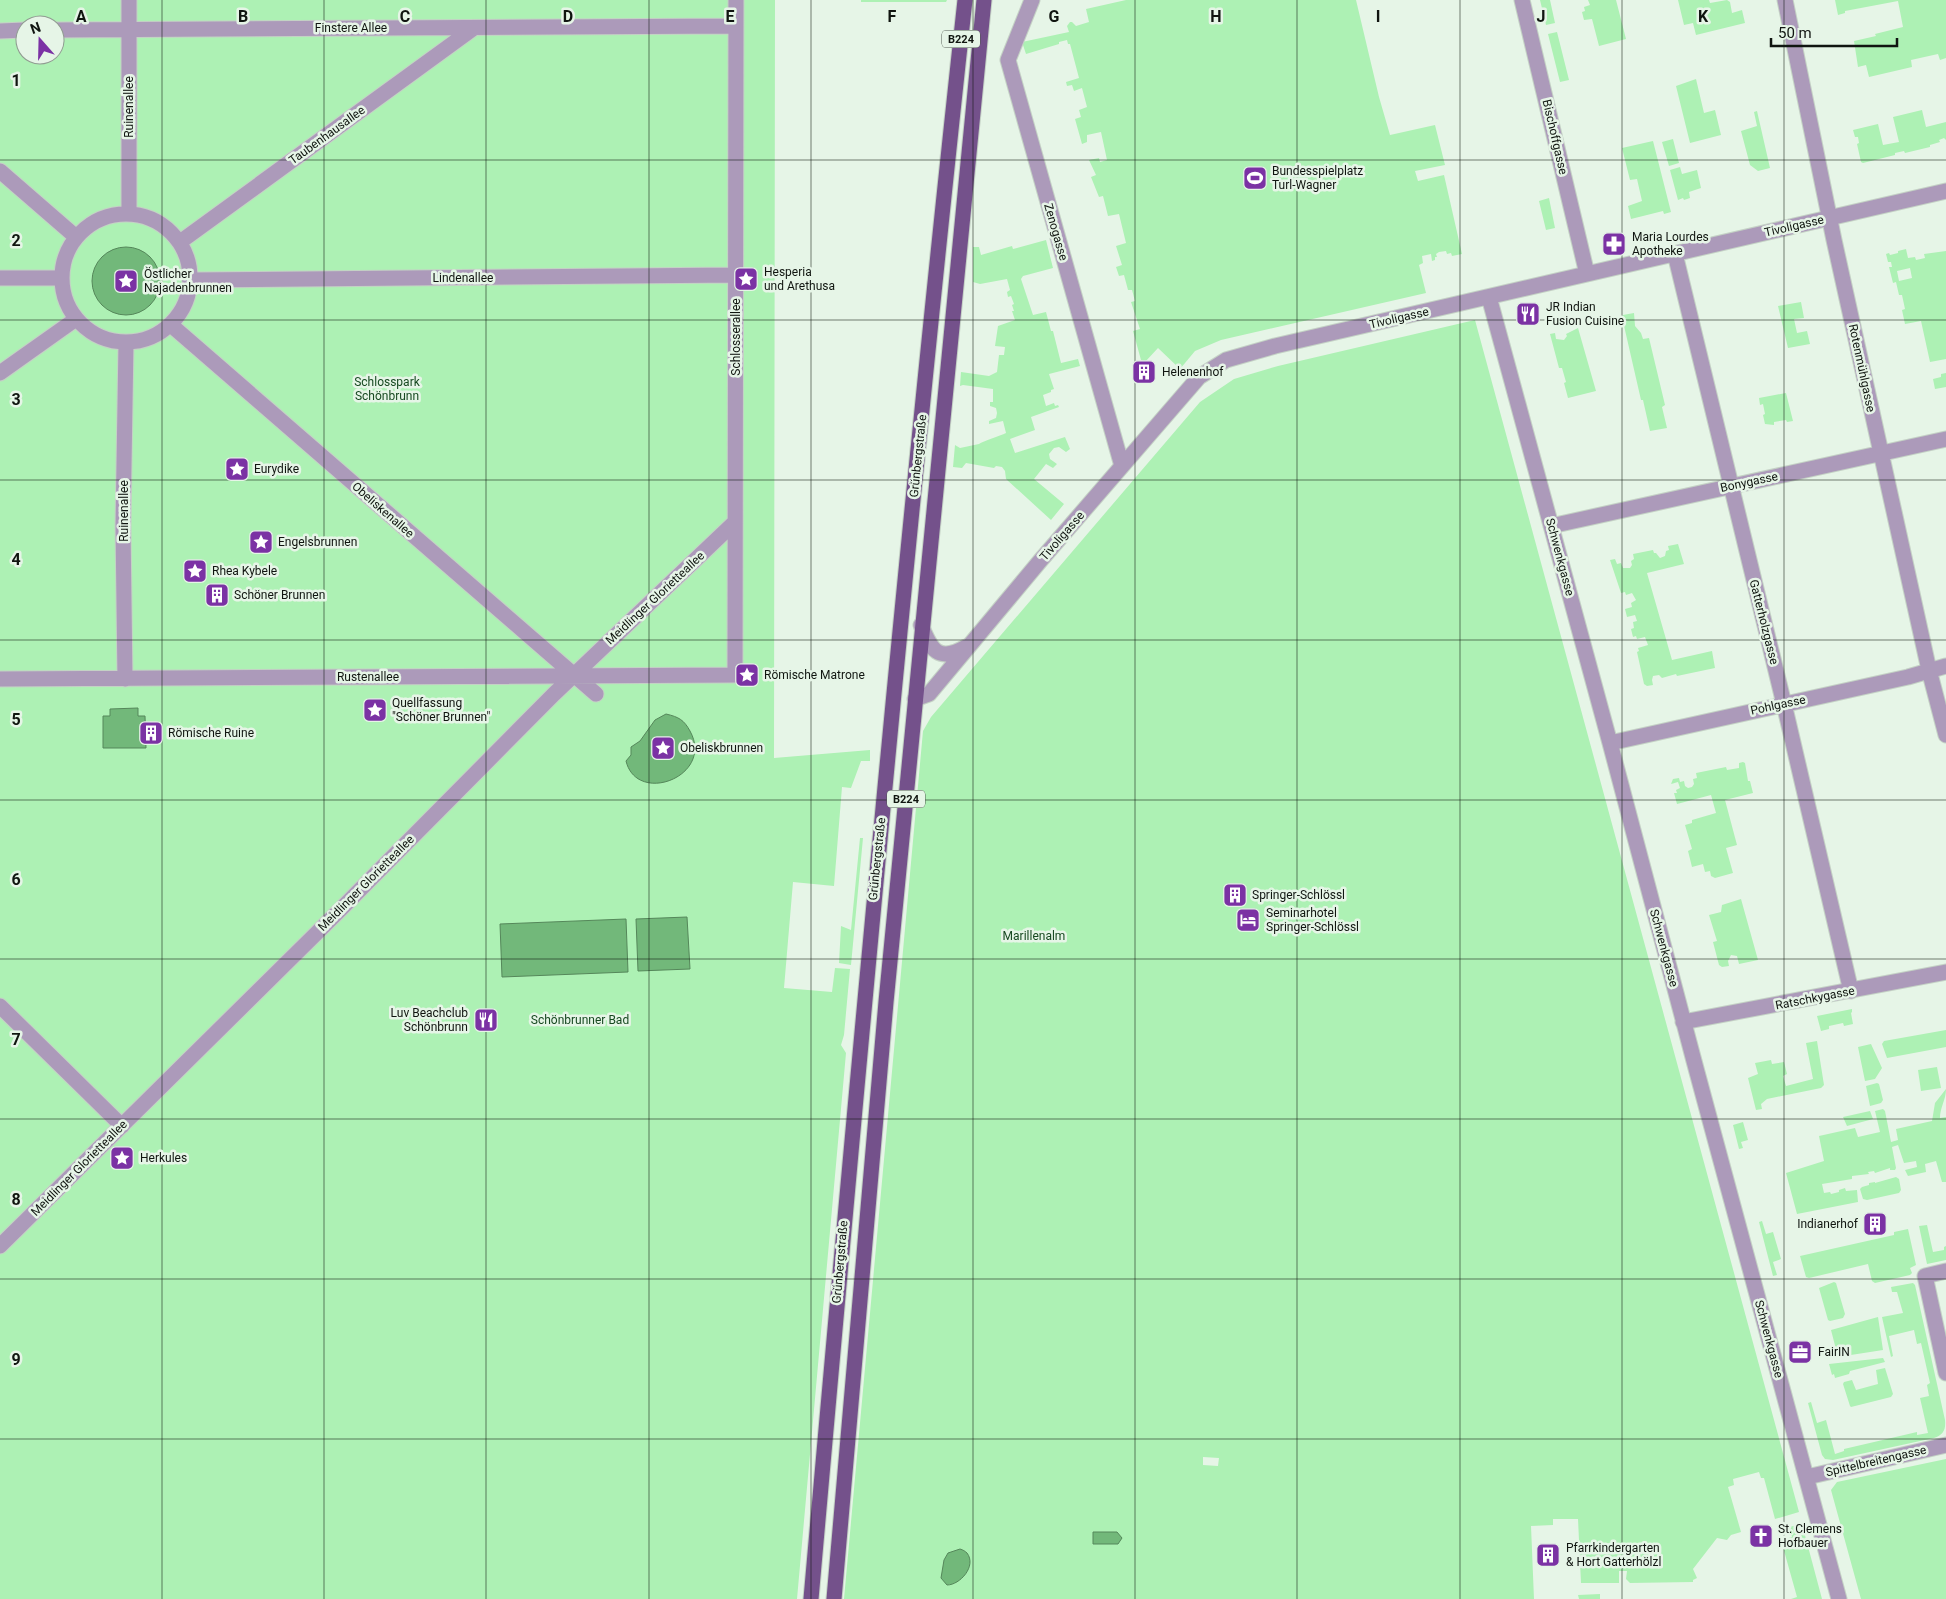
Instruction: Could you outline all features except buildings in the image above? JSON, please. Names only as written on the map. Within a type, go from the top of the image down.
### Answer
[{"type":"main road","name":"Grünbergstraße","points":[[811,1599],[863,1006],[965,0]]},
{"type":"main road","name":"Grünbergstraße","points":[[834,1599],[921,625],[984,0]]},
{"type":"street","name":"Ruinenallee","points":[[129,0],[129,214]]},
{"type":"street","name":"Schlosserallee","points":[[735,675],[736,0]]},
{"type":"street","name":"Zenogasse","points":[[1032,0],[1008,60],[1122,466]]},
{"type":"street","name":"Bischoffgasse","points":[[1522,0],[1587,274]]},
{"type":"street","name":"Rotenmühlgasse","points":[[1785,0],[1881,453],[1946,735]]},
{"type":"street","name":"Finstere Allee","points":[[65,30],[736,26]]},
{"type":"street","name":"Taubenhausallee","points":[[180,242],[474,28]]},
{"type":"street","points":[[0,30],[15,30]]},
{"type":"street","points":[[0,171],[76,238]]},
{"type":"street","name":"Tivoligasse","points":[[915,699],[929,694],[1199,377],[1226,360],[1275,346],[1946,191]]},
{"type":"street","points":[[129,214],[144,216],[158,222],[170,231],[180,242],[189,264],[191,280],[186,301],[180,314],[171,325],[156,336],[126,343],[106,340],[91,332],[76,318],[66,301],[62,278],[64,259],[76,238],[85,228],[108,216],[129,214]]},
{"type":"street","name":"Gatterholzgasse","points":[[1675,254],[1784,704],[1850,991]]},
{"type":"street","name":"Lindenallee","points":[[191,280],[736,275]]},
{"type":"street","points":[[0,278],[62,278]]},
{"type":"street","name":"Schwenkgasse","points":[[1488,297],[1610,743],[1683,1022],[1839,1599]]},
{"type":"street","points":[[0,373],[76,318]]},
{"type":"street","name":"Obeliskenallee","points":[[171,325],[596,694]]},
{"type":"street","name":"Ruinenallee","points":[[125,679],[123,526],[126,343]]},
{"type":"street","name":"Bonygasse","points":[[1551,526],[1946,438]]},
{"type":"street","name":"Meidlinger Glorietteallee","points":[[0,1246],[574,676],[735,522]]},
{"type":"street","name":"Tivoligasse","points":[[921,625],[930,646],[940,654],[953,655],[971,644]]},
{"type":"street","name":"Pohlgasse","points":[[1610,743],[1908,677],[1946,666]]},
{"type":"street","name":"Rustenallee","points":[[0,679],[735,675]]},
{"type":"street","name":"Ratschkygasse","points":[[1683,1022],[1946,972]]},
{"type":"street","points":[[0,1006],[122,1126]]},
{"type":"street","points":[[1946,1272],[1925,1276],[1946,1373]]},
{"type":"street","name":"Spittelbreitengasse","points":[[1807,1478],[1946,1445]]},
{"type":"green space","name":"Schlosspark Schönbrunn","points":[[0,0],[775,0],[774,758],[870,750],[870,761],[861,761],[851,788],[842,787],[834,886],[793,882],[784,988],[832,992],[835,968],[850,969],[844,1035],[841,1045],[846,1053],[797,1599],[0,1599]]},
{"type":"green space","points":[[861,0],[947,0],[946,2],[861,2]]},
{"type":"green space","name":"Bundesspielplatz Turl-Wagner","points":[[1126,0],[1356,0],[1390,135],[1435,125],[1445,165],[1415,171],[1418,181],[1444,175],[1462,254],[1452,256],[1451,253],[1447,254],[1446,251],[1439,252],[1436,254],[1435,260],[1432,261],[1431,254],[1422,256],[1423,263],[1419,265],[1426,293],[1221,340],[1195,351],[1180,369],[1158,348],[1145,362],[1141,360],[1133,331],[1140,329],[1131,302],[1135,301],[1132,290],[1128,290],[1124,275],[1119,276],[1116,267],[1122,265],[1116,246],[1126,243],[1119,214],[1108,216],[1103,196],[1099,197],[1091,177],[1096,175],[1089,160],[1099,158],[1100,162],[1107,160],[1101,132],[1087,135],[1087,142],[1082,144],[1075,119],[1081,117],[1079,110],[1087,107],[1082,88],[1074,91],[1072,85],[1067,86],[1066,82],[1079,78],[1070,44],[1068,44],[1067,40],[1026,54],[1022,42],[1069,32],[1067,26],[1070,22],[1076,26],[1089,22],[1086,9]]},
{"type":"green space","points":[[1540,0],[1550,0],[1555,23],[1546,25]]},
{"type":"green space","points":[[1588,0],[1616,0],[1626,39],[1599,46],[1592,19],[1584,20],[1582,12],[1585,11],[1584,7],[1590,5]]},
{"type":"green space","points":[[1678,0],[1709,0],[1710,3],[1727,0],[1730,2],[1732,13],[1742,10],[1745,23],[1696,35],[1693,23],[1684,25]]},
{"type":"green space","points":[[1835,0],[1946,0],[1946,58],[1940,60],[1938,54],[1911,60],[1912,67],[1869,77],[1866,65],[1858,67],[1854,41],[1903,27],[1898,1],[1845,11],[1845,13],[1838,15]]},
{"type":"green space","points":[[1557,32],[1569,80],[1560,82],[1548,34]]},
{"type":"green space","points":[[1696,79],[1704,113],[1715,110],[1721,135],[1690,143],[1676,86]]},
{"type":"green space","points":[[1922,110],[1926,127],[1946,122],[1946,140],[1944,138],[1939,140],[1940,142],[1930,145],[1930,147],[1905,153],[1904,151],[1895,153],[1895,155],[1861,162],[1857,144],[1859,143],[1858,137],[1855,137],[1853,130],[1878,124],[1883,145],[1899,142],[1893,117]]},
{"type":"green space","points":[[1757,111],[1770,168],[1758,171],[1750,165],[1741,131],[1757,126],[1754,112]]},
{"type":"green space","points":[[1673,139],[1679,163],[1669,166],[1662,142]]},
{"type":"green space","points":[[1653,141],[1671,212],[1664,214],[1663,211],[1631,219],[1628,206],[1642,201],[1637,179],[1630,180],[1622,148]]},
{"type":"green space","points":[[1680,167],[1682,174],[1697,170],[1701,188],[1689,192],[1690,198],[1684,200],[1683,198],[1678,200],[1670,170]]},
{"type":"green space","points":[[1549,198],[1555,228],[1546,230],[1539,201]]},
{"type":"green space","points":[[1046,240],[1053,268],[1023,276],[1021,279],[1033,315],[1046,312],[1061,363],[1078,359],[1080,366],[1049,374],[1054,389],[1043,395],[1046,406],[1054,403],[1055,406],[1058,405],[1059,407],[1031,417],[1035,430],[1010,439],[1015,453],[1065,437],[1070,449],[1066,452],[1059,447],[1054,448],[1049,454],[1050,459],[1057,464],[1053,468],[1046,464],[1034,479],[1064,504],[1051,520],[1006,479],[1005,471],[1002,467],[996,466],[994,468],[966,463],[962,468],[953,467],[955,445],[960,448],[979,444],[1006,433],[1003,421],[989,424],[989,421],[996,418],[997,413],[996,408],[990,406],[990,402],[993,402],[993,389],[960,386],[961,372],[989,376],[997,372],[999,355],[1004,355],[1005,347],[995,346],[998,326],[1015,320],[1012,311],[1014,311],[1012,305],[1014,304],[1011,296],[1008,297],[1007,292],[1010,290],[1007,279],[980,284],[973,282],[973,247],[979,247],[981,255],[1012,246],[1013,249]]},
{"type":"green space","points":[[1906,249],[1908,258],[1915,257],[1916,260],[1925,258],[1924,254],[1946,251],[1946,359],[1930,362],[1921,321],[1905,324],[1902,310],[1905,309],[1902,295],[1899,295],[1896,282],[1893,283],[1889,267],[1892,267],[1891,262],[1888,262],[1886,254],[1898,253],[1898,251]],"holes":[[[1910,268],[1912,278],[1899,281],[1897,271]]]},
{"type":"green space","points":[[1801,302],[1804,318],[1794,319],[1797,333],[1807,331],[1810,344],[1788,348],[1778,306]]},
{"type":"green space","points":[[1634,313],[1635,326],[1643,339],[1649,338],[1665,405],[1662,407],[1667,428],[1650,431],[1643,400],[1641,400],[1622,317],[1623,315]]},
{"type":"green space","name":"Marillenalm","points":[[1475,320],[1799,1512],[1775,1519],[1764,1478],[1761,1478],[1759,1472],[1733,1479],[1734,1485],[1728,1487],[1741,1532],[1731,1535],[1727,1540],[1717,1538],[1693,1569],[1697,1578],[1693,1582],[1630,1583],[1626,1579],[1627,1571],[1619,1571],[1619,1583],[1581,1583],[1578,1519],[1553,1519],[1553,1525],[1531,1526],[1534,1599],[844,1599],[923,731],[931,717],[1200,402],[1234,379],[1278,366]],"holes":[[[1203,1457],[1219,1458],[1218,1466],[1203,1465]]]},
{"type":"green space","points":[[1578,328],[1596,391],[1568,398],[1564,383],[1566,382],[1562,368],[1559,368],[1550,334],[1555,333],[1556,339],[1564,340],[1567,336],[1566,334]]},
{"type":"green space","points":[[1946,373],[1946,387],[1935,389],[1933,379],[1941,377],[1941,374]]},
{"type":"green space","points":[[1786,393],[1793,421],[1774,422],[1774,425],[1765,424],[1763,404],[1760,405],[1759,398]]},
{"type":"green space","points":[[1678,544],[1684,564],[1647,573],[1672,660],[1712,651],[1715,668],[1662,678],[1659,675],[1653,676],[1653,685],[1647,686],[1644,684],[1637,652],[1639,651],[1638,648],[1648,645],[1645,637],[1637,639],[1636,636],[1633,637],[1631,629],[1634,628],[1633,622],[1637,621],[1635,615],[1627,617],[1625,609],[1632,607],[1631,603],[1636,600],[1632,593],[1626,595],[1625,592],[1621,593],[1610,560],[1615,559],[1617,564],[1621,563],[1623,568],[1630,568],[1632,565],[1631,561],[1634,559],[1633,554],[1653,550],[1660,558],[1665,556],[1666,551],[1669,550],[1668,546]]},
{"type":"green space","points":[[1739,763],[1745,763],[1748,781],[1750,781],[1753,793],[1725,800],[1737,845],[1726,848],[1733,873],[1715,878],[1711,876],[1710,871],[1705,872],[1703,864],[1692,867],[1688,851],[1692,849],[1685,825],[1692,823],[1692,820],[1716,813],[1711,795],[1677,804],[1674,793],[1677,793],[1676,790],[1680,788],[1678,782],[1671,784],[1673,779],[1679,778],[1680,782],[1684,781],[1685,786],[1688,788],[1692,787],[1694,784],[1693,779],[1697,778],[1696,773],[1726,767],[1727,770],[1739,768]]},
{"type":"green space","points":[[860,838],[863,838],[851,965],[839,963],[841,926],[851,930]]},
{"type":"green space","points":[[1741,899],[1758,960],[1739,964],[1737,956],[1731,955],[1728,961],[1729,966],[1722,967],[1719,965],[1713,942],[1717,941],[1709,915],[1721,912],[1722,905]]},
{"type":"green space","points":[[1852,1009],[1853,1024],[1844,1026],[1843,1023],[1829,1026],[1829,1029],[1821,1031],[1817,1016]]},
{"type":"green space","points":[[1946,1030],[1946,1047],[1887,1058],[1882,1044],[1884,1041]]},
{"type":"green space","points":[[1817,1041],[1824,1085],[1821,1088],[1767,1099],[1761,1104],[1762,1109],[1756,1110],[1748,1078],[1758,1074],[1755,1063],[1771,1060],[1772,1064],[1784,1062],[1787,1074],[1783,1076],[1786,1086],[1813,1079],[1806,1043]]},
{"type":"green space","points":[[1871,1044],[1882,1068],[1875,1079],[1865,1081],[1858,1047]]},
{"type":"green space","points":[[1937,1067],[1941,1088],[1921,1091],[1918,1070]]},
{"type":"green space","points":[[1879,1084],[1883,1100],[1881,1103],[1870,1106],[1866,1086]]},
{"type":"green space","points":[[1946,1089],[1940,1118],[1946,1117],[1946,1182],[1942,1182],[1936,1161],[1925,1164],[1926,1172],[1908,1176],[1905,1170],[1917,1167],[1916,1161],[1904,1163],[1898,1145],[1892,1147],[1895,1170],[1890,1170],[1890,1168],[1875,1173],[1874,1171],[1868,1172],[1869,1174],[1852,1176],[1852,1179],[1822,1184],[1824,1193],[1830,1192],[1831,1194],[1845,1188],[1846,1191],[1857,1190],[1858,1202],[1797,1214],[1786,1173],[1824,1161],[1819,1136],[1855,1128],[1858,1137],[1880,1132],[1875,1111],[1883,1109],[1891,1142],[1898,1140],[1896,1129],[1932,1121],[1935,1103]]},
{"type":"green space","points":[[1870,1111],[1873,1119],[1847,1126],[1843,1117]]},
{"type":"green space","points":[[1743,1122],[1748,1140],[1741,1142],[1743,1148],[1739,1149],[1733,1125]]},
{"type":"green space","points":[[1896,1177],[1899,1179],[1901,1190],[1899,1193],[1867,1200],[1863,1199],[1860,1189],[1862,1187],[1869,1185],[1869,1183]]},
{"type":"green space","points":[[1762,1221],[1766,1234],[1773,1232],[1781,1259],[1773,1262],[1777,1275],[1773,1276],[1759,1222]]},
{"type":"green space","points":[[1927,1225],[1933,1252],[1944,1250],[1946,1246],[1946,1260],[1927,1264],[1919,1226]]},
{"type":"green space","points":[[1908,1229],[1916,1265],[1910,1268],[1912,1273],[1910,1275],[1875,1283],[1872,1281],[1868,1264],[1809,1278],[1806,1277],[1800,1256],[1894,1235],[1894,1232]]},
{"type":"green space","points":[[1834,1282],[1836,1283],[1845,1314],[1843,1318],[1830,1321],[1828,1320],[1819,1288]]},
{"type":"green space","points":[[1913,1283],[1945,1420],[1943,1432],[1934,1438],[1833,1460],[1825,1459],[1822,1455],[1808,1403],[1811,1402],[1817,1423],[1826,1420],[1835,1454],[1844,1451],[1844,1449],[1917,1432],[1917,1435],[1928,1433],[1920,1398],[1929,1396],[1927,1385],[1930,1383],[1921,1343],[1917,1344],[1914,1330],[1889,1336],[1893,1356],[1891,1357],[1882,1317],[1903,1313],[1897,1292],[1892,1292],[1891,1287]]},
{"type":"green space","points":[[1878,1317],[1883,1350],[1838,1357],[1831,1330]]},
{"type":"green space","points":[[1883,1358],[1885,1362],[1850,1371],[1849,1374],[1835,1378],[1834,1374],[1832,1375],[1829,1364]]},
{"type":"green space","points":[[1885,1368],[1893,1394],[1891,1397],[1851,1407],[1843,1384],[1844,1382],[1852,1380],[1856,1390],[1878,1384],[1876,1370]]},
{"type":"green space","points":[[1946,1459],[1946,1599],[1861,1599],[1831,1490],[1837,1482]]},
{"type":"green space","points":[[1802,1524],[1822,1599],[1791,1599],[1797,1597],[1781,1540],[1792,1537],[1789,1527]]},
{"type":"green space","points":[[1600,1594],[1600,1599],[1579,1599],[1578,1595]]},
{"type":"shaded area","name":"Östlicher Najadenbrunnen","points":[[126,247],[139,250],[150,257],[157,268],[160,281],[157,294],[150,305],[139,312],[126,315],[113,312],[102,305],[95,294],[92,281],[95,268],[102,257],[113,250]]},
{"type":"shaded area","points":[[138,708],[138,716],[145,716],[146,748],[103,748],[103,716],[110,716],[110,709]]},
{"type":"shaded area","name":"Obeliskbrunnen","points":[[666,714],[681,720],[690,731],[695,747],[692,761],[684,772],[672,780],[658,783],[644,782],[633,774],[626,761],[631,755],[631,747],[640,741],[655,720]]},
{"type":"shaded area","points":[[687,917],[690,969],[638,971],[636,919]]},
{"type":"shaded area","points":[[626,919],[628,972],[502,977],[500,924]]},
{"type":"shaded area","points":[[1093,1532],[1117,1532],[1122,1538],[1118,1544],[1093,1544]]},
{"type":"shaded area","points":[[960,1549],[967,1553],[970,1558],[968,1569],[966,1574],[957,1582],[947,1585],[941,1578],[944,1560],[948,1553]]},
{"type":"place","name":"Bundesspielplatz Turl-Wagner","points":[[1255,178]]},
{"type":"place","name":"Maria Lourdes Apotheke","points":[[1614,244]]},
{"type":"place","name":"Hesperia und Arethusa","points":[[746,279]]},
{"type":"place","name":"Östlicher Najadenbrunnen","points":[[126,281]]},
{"type":"place","name":"JR Indian Fusion Cuisine","points":[[1528,314]]},
{"type":"place","name":"Helenenhof","points":[[1144,372]]},
{"type":"place","name":"Eurydike","points":[[237,469]]},
{"type":"place","name":"Engelsbrunnen","points":[[261,542]]},
{"type":"place","name":"Rhea Kybele","points":[[195,571]]},
{"type":"place","name":"Schöner Brunnen","points":[[217,595]]},
{"type":"place","name":"Römische Matrone","points":[[747,675]]},
{"type":"place","name":"Quellfassung \"Schöner Brunnen\"","points":[[375,710]]},
{"type":"place","name":"Römische Ruine","points":[[151,733]]},
{"type":"place","name":"Obeliskbrunnen","points":[[663,748]]},
{"type":"place","name":"Springer-Schlössl","points":[[1235,895]]},
{"type":"place","name":"Seminarhotel Springer-Schlössl","points":[[1248,920]]},
{"type":"place","name":"Luv Beachclub Schönbrunn","points":[[486,1020]]},
{"type":"place","name":"Herkules","points":[[122,1158]]},
{"type":"place","name":"Indianerhof","points":[[1875,1224]]},
{"type":"place","name":"FairIN","points":[[1800,1352]]},
{"type":"place","name":"St. Clemens Hofbauer","points":[[1761,1536]]},
{"type":"place","name":"Pfarrkindergarten & Hort Gatterhölzl","points":[[1548,1555]]},
{"type":"park label","name":"Schönbrunner Bad","points":[[580,1020]]}]
